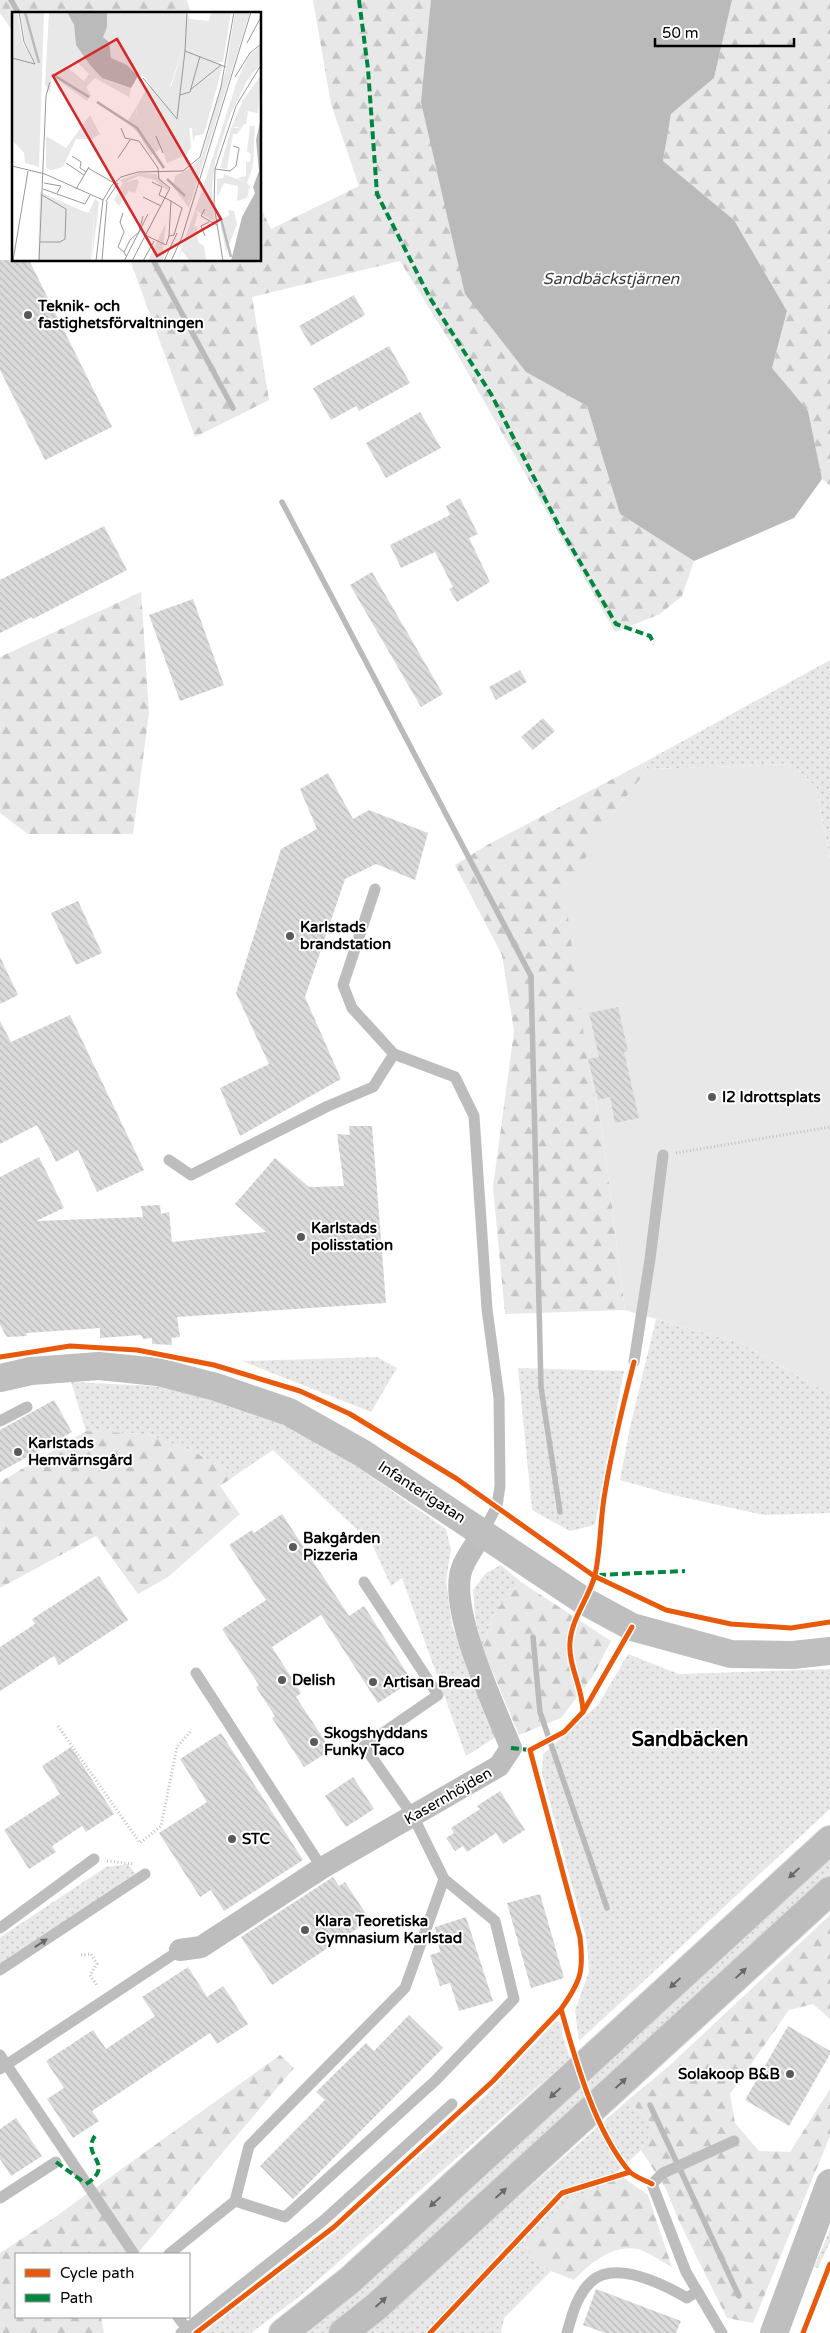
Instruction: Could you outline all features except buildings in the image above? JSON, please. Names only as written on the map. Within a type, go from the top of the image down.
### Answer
[{"type":"highway","points":[[283,2333],[350,2280],[830,1840]]},
{"type":"highway","points":[[343,2333],[377,2306],[830,1891]]},
{"type":"street","name":"Infanterigatan","points":[[0,1378],[32,1371],[98,1366],[158,1372],[216,1387],[290,1412],[362,1453],[584,1601],[632,1627],[731,1654],[793,1655],[830,1651]]},
{"type":"street","name":"Kasernhöjden","points":[[180,1950],[200,1947],[322,1868],[499,1766],[511,1748],[468,1635],[459,1594],[460,1574],[483,1532]]},
{"type":"street","points":[[774,2333],[830,2183]]},
{"type":"lane","points":[[375,889],[343,985],[352,1008],[394,1054],[456,1077],[474,1116],[487,1309],[499,1398],[500,1486],[497,1506],[483,1532]]},
{"type":"lane","points":[[169,1160],[191,1174],[241,1152],[328,1106],[373,1087],[394,1054]]},
{"type":"lane","points":[[634,1362],[650,1259],[663,1155]]},
{"type":"lane","points":[[0,1421],[28,1407]]},
{"type":"lane","points":[[235,2201],[285,2217],[435,2081],[514,1999],[495,1921],[444,1879],[413,1816],[364,1746],[438,1695],[364,1582]]},
{"type":"lane","points":[[196,1673],[322,1868]]},
{"type":"lane","points":[[0,1928],[94,1859]]},
{"type":"lane","points":[[0,1970],[145,1874]]},
{"type":"lane","points":[[170,2253],[235,2201],[249,2146],[405,1988],[444,1879]]},
{"type":"lane","points":[[133,2253],[2,2063],[107,2000],[180,1950]]},
{"type":"lane","points":[[178,2318],[184,2331],[324,2220],[452,2104]]},
{"type":"lane","points":[[722,2333],[696,2292],[652,2184],[663,2173],[734,2142]]},
{"type":"lane","points":[[0,2198],[56,2162]]},
{"type":"lane","points":[[567,2333],[580,2295],[593,2280],[612,2273],[632,2274],[654,2281],[687,2298],[696,2292]]},
{"type":"path","points":[[663,1155],[830,1127]]},
{"type":"path","points":[[58,1726],[140,1843],[161,1826],[177,1747],[192,1730]]},
{"type":"path","points":[[94,1859],[136,1865]]},
{"type":"path","points":[[81,1955],[91,1954],[95,1959],[97,1964],[90,1975],[107,2000]]},
{"type":"green space","points":[[0,0],[187,0],[190,12],[12,12],[12,30],[0,13]]},
{"type":"green space","points":[[313,0],[431,0],[430,18],[526,372],[587,406],[620,514],[694,561],[682,596],[660,614],[615,632],[452,345],[400,261],[252,297],[269,400],[195,437],[130,261],[261,261],[261,208],[271,229],[359,186],[331,104]]},
{"type":"green space","points":[[732,0],[830,0],[830,486],[822,479],[807,411],[772,368],[787,311],[734,220],[663,161],[671,114],[714,78]]},
{"type":"green space","points":[[141,592],[149,713],[133,834],[28,834],[0,813],[0,657]]},
{"type":"green space","points":[[830,660],[830,859],[816,787],[792,764],[648,769],[643,763]]},
{"type":"green space","points":[[643,763],[648,769],[602,828],[587,1059],[603,1135],[625,1310],[505,1314],[493,1187],[514,1031],[502,955],[455,865],[487,845]]},
{"type":"green space","name":"I2 Idrottsplats","points":[[792,764],[816,787],[830,859],[830,1394],[740,1343],[625,1310],[603,1135],[587,1059],[565,895],[602,828],[648,769]]},
{"type":"green space","points":[[656,1319],[740,1343],[830,1394],[830,1513],[764,1515],[673,1495],[620,1480],[630,1427]]},
{"type":"green space","points":[[377,1357],[397,1368],[371,1412],[242,1361]]},
{"type":"green space","points":[[518,1368],[624,1371],[595,1525],[570,1531],[532,1510]]},
{"type":"green space","points":[[71,1382],[154,1386],[212,1398],[286,1426],[352,1463],[446,1529],[451,1549],[446,1581],[452,1625],[496,1737],[466,1756],[402,1578],[391,1586],[372,1544],[273,1450],[236,1475],[196,1453],[147,1434],[86,1431]]},
{"type":"green space","points":[[86,1431],[147,1434],[196,1453],[236,1475],[220,1486],[240,1514],[168,1577],[138,1594],[96,1536],[0,1588],[0,1482]]},
{"type":"green space","points":[[501,1565],[521,1582],[495,1611],[482,1647],[475,1617],[473,1590],[486,1573]]},
{"type":"green space","points":[[521,1582],[611,1641],[593,1676],[561,1718],[519,1735],[482,1647],[495,1611]]},
{"type":"green space","points":[[628,1654],[679,1674],[830,1669],[830,1809],[579,2041],[575,2010],[589,1972],[587,1942],[542,1773],[543,1754],[598,1705]]},
{"type":"green space","points":[[830,1860],[830,1877],[348,2318],[328,2333],[307,2333],[366,2285]]},
{"type":"green space","points":[[128,1864],[135,1874],[119,1884],[121,1888],[0,1966],[0,1938],[2,1936],[106,1867]]},
{"type":"green space","points":[[830,1915],[830,2019],[813,2004],[789,2010],[730,2094],[735,2123],[759,2151],[790,2152],[830,2089],[830,2136],[753,2323],[727,2318],[679,2221],[666,2189],[641,2150],[655,2127],[628,2100],[668,2067]]},
{"type":"green space","points":[[556,2021],[562,2023],[562,2034],[570,2058],[300,2296],[251,2333],[203,2333],[334,2233],[484,2097]]},
{"type":"green space","points":[[280,2055],[294,2068],[138,2253],[15,2253],[15,2318],[101,2318],[104,2333],[0,2333],[0,2253],[55,2217]]},
{"type":"green space","points":[[628,2100],[655,2127],[641,2150],[599,2189],[570,2201],[525,2248],[551,2271],[504,2318],[501,2333],[365,2333]]},
{"type":"green space","points":[[617,2173],[648,2195],[672,2267],[642,2250],[620,2249],[595,2261],[574,2280],[551,2271],[524,2248],[570,2201],[599,2189]]},
{"type":"green space","points":[[830,2230],[830,2242],[818,2268],[814,2267]]},
{"type":"water","name":"Sandbäckstjärnen","points":[[431,0],[732,0],[714,78],[671,114],[663,161],[734,220],[787,311],[772,368],[808,411],[822,479],[794,518],[694,561],[620,514],[587,406],[526,372],[465,294],[421,102]]},
{"type":"waterway","points":[[11,0],[18,12]]},
{"type":"waterway","points":[[154,261],[233,408]]},
{"type":"waterway","points":[[282,502],[531,976],[541,1387],[560,1512]]},
{"type":"waterway","points":[[533,1637],[540,1712],[607,1908]]},
{"type":"waterway","points":[[650,2105],[739,2296]]},
{"type":"marked path","points":[[359,0],[368,69],[377,194],[430,298],[491,394],[559,526],[616,624],[650,636],[654,644]]},
{"type":"marked path","points":[[598,1575],[685,1571]]},
{"type":"marked path","points":[[511,1748],[530,1750]]},
{"type":"marked path","points":[[86,2184],[95,2177],[98,2171],[99,2165],[92,2149],[95,2136]]},
{"type":"marked path","points":[[56,2162],[85,2183]]},
{"type":"cycle path","points":[[0,1357],[70,1346],[137,1350],[214,1365],[300,1391],[350,1414],[457,1479],[594,1576],[666,1610],[731,1624],[791,1628],[830,1622]]},
{"type":"cycle path","points":[[583,1712],[581,1694],[571,1660],[571,1633],[595,1575],[603,1502],[618,1427],[634,1362]]},
{"type":"cycle path","points":[[561,2009],[573,1991],[580,1975],[582,1959],[580,1937],[530,1750],[564,1732],[583,1712],[632,1627]]},
{"type":"cycle path","points":[[196,2333],[334,2227],[493,2081],[561,2009],[588,2094],[606,2136],[629,2171],[652,2184]]},
{"type":"cycle path","points":[[430,2333],[562,2193],[630,2172]]},
{"type":"cycle path","points":[[803,2333],[830,2264]]},
{"type":"place","name":"Teknik- och fastighetsförvaltningen","points":[[28,315]]},
{"type":"place","name":"Karlstads brandstation","points":[[290,936]]},
{"type":"place","name":"I2 Idrottsplats","points":[[712,1097]]},
{"type":"place","name":"Karlstads polisstation","points":[[301,1237]]},
{"type":"place","name":"Karlstads Hemvärnsgård","points":[[18,1452]]},
{"type":"place","name":"Bakgården Pizzeria","points":[[293,1547]]},
{"type":"place","name":"Delish","points":[[282,1680]]},
{"type":"place","name":"Artisan Bread","points":[[373,1682]]},
{"type":"place","name":"Skogshyddans Funky Taco","points":[[314,1742]]},
{"type":"place","name":"STC","points":[[232,1839]]},
{"type":"place","name":"Klara Teoretiska Gymnasium Karlstad","points":[[305,1930]]},
{"type":"place","name":"Solakoop B&B","points":[[790,2074]]},
{"type":"district","name":"Sandbäcken","points":[[690,1739]]}]
